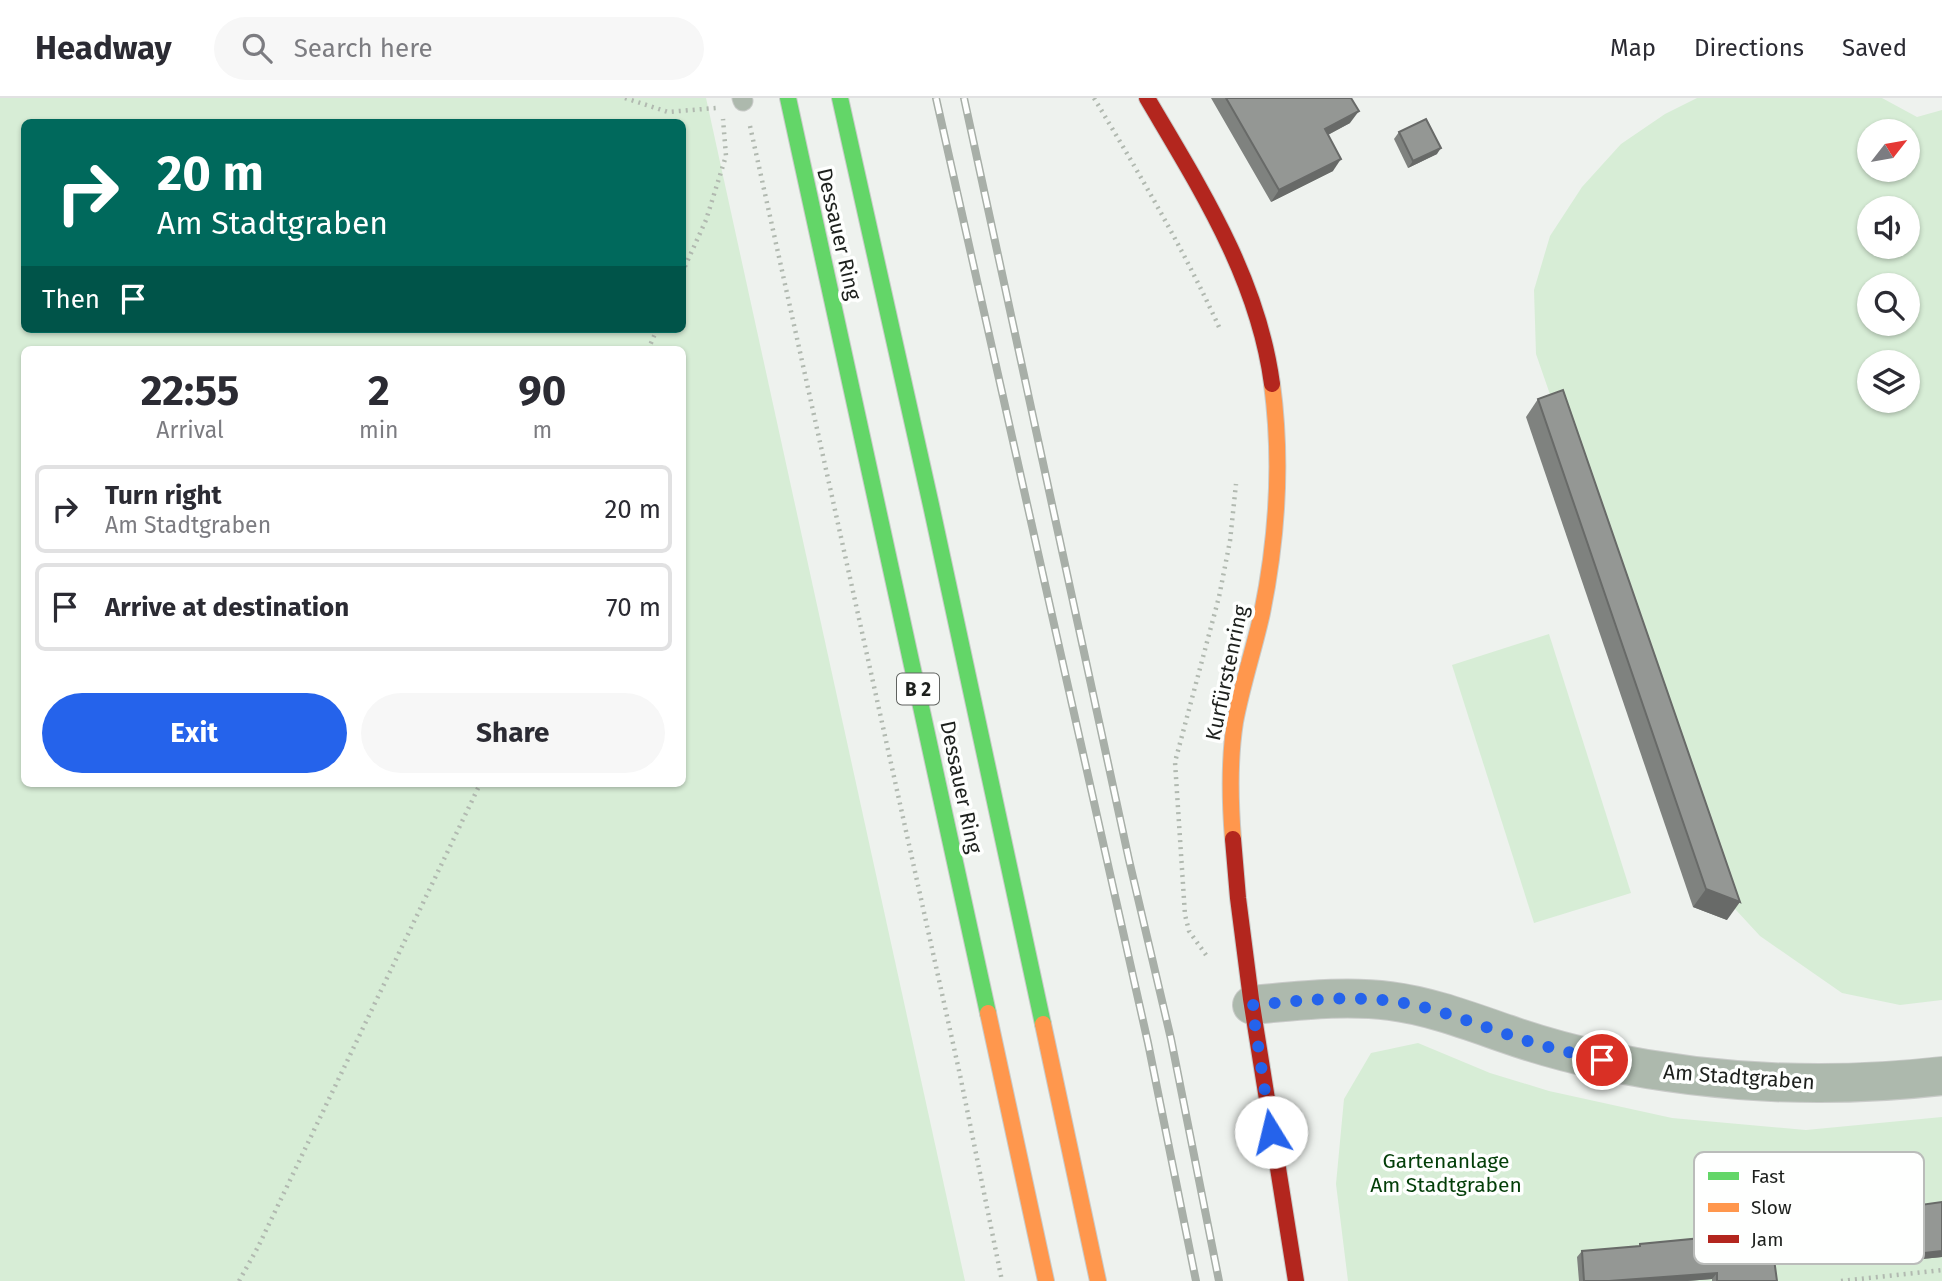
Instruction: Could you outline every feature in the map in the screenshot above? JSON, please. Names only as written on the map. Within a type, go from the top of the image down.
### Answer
[{"type":"main road","name":"Dessauer Ring","points":[[788,98],[1046,1281]]},
{"type":"main road","name":"Dessauer Ring","points":[[840,98],[931,505],[1098,1281]]},
{"type":"main road","name":"Kurfürstenring","points":[[1147,98],[1208,203],[1251,294],[1263,331],[1273,388],[1276,485],[1271,550],[1251,663],[1235,722],[1231,753],[1231,835],[1252,1005],[1296,1281]]},
{"type":"street","name":"Am Stadtgraben","points":[[1252,1005],[1322,999],[1390,1001],[1434,1010],[1589,1058],[1695,1076],[1799,1083],[1856,1083],[1942,1076]]},
{"type":"path","points":[[625,98],[668,112],[722,108],[726,156],[706,220],[686,264]]},
{"type":"path","points":[[743,99],[757,150],[954,1048],[1002,1281]]},
{"type":"path","points":[[240,1281],[479,787]]},
{"type":"path","points":[[1841,1281],[1942,1270]]},
{"type":"green space","points":[[0,98],[706,98],[965,1281],[0,1281]]},
{"type":"green space","points":[[1697,98],[1882,98],[1917,117],[1942,110],[1942,1000],[1900,1005],[1842,993],[1760,936],[1724,897],[1536,354],[1534,290],[1550,236],[1582,187],[1621,144],[1665,114]]},
{"type":"green space","points":[[1549,634],[1631,893],[1534,923],[1452,665]]},
{"type":"green space","name":"Gartenanlage Am Stadtgraben","points":[[1418,1043],[1490,1073],[1549,1091],[1672,1118],[1806,1130],[1942,1117],[1942,1281],[1348,1281],[1336,1184],[1344,1099],[1371,1053]]},
{"type":"building","points":[[1226,98],[1351,98],[1359,111],[1325,129],[1341,159],[1279,190]]},
{"type":"building","points":[[1426,119],[1441,148],[1413,161],[1399,132]]},
{"type":"building","points":[[1563,390],[1740,902],[1706,889],[1538,399]]},
{"type":"building","points":[[1942,1202],[1942,1251],[1924,1253],[1924,1204]]},
{"type":"building","points":[[1694,1239],[1694,1264],[1775,1264],[1777,1281],[1717,1281],[1717,1273],[1584,1281],[1582,1251]]},
{"type":"railway","points":[[936,98],[1148,1043],[1196,1281]]},
{"type":"railway","points":[[964,98],[1129,860],[1171,1039],[1219,1281]]},
{"type":"traffic: fast","points":[[788,98],[988,1013]]},
{"type":"traffic: fast","points":[[840,98],[1043,1024]]},
{"type":"traffic: slow","points":[[1233,839],[1233,736],[1262,613],[1274,528],[1277,441],[1272,384]]},
{"type":"traffic: slow","points":[[988,1013],[1046,1281]]},
{"type":"traffic: slow","points":[[1043,1024],[1098,1281]]},
{"type":"traffic: jam","points":[[1147,98],[1206,200],[1240,271],[1265,345],[1272,384]]},
{"type":"traffic: jam","points":[[1233,839],[1251,999],[1296,1281]]},
{"type":"route","points":[[1271,1132],[1252,1005],[1359,998],[1390,1001],[1421,1006],[1552,1048],[1602,1060]]}]
